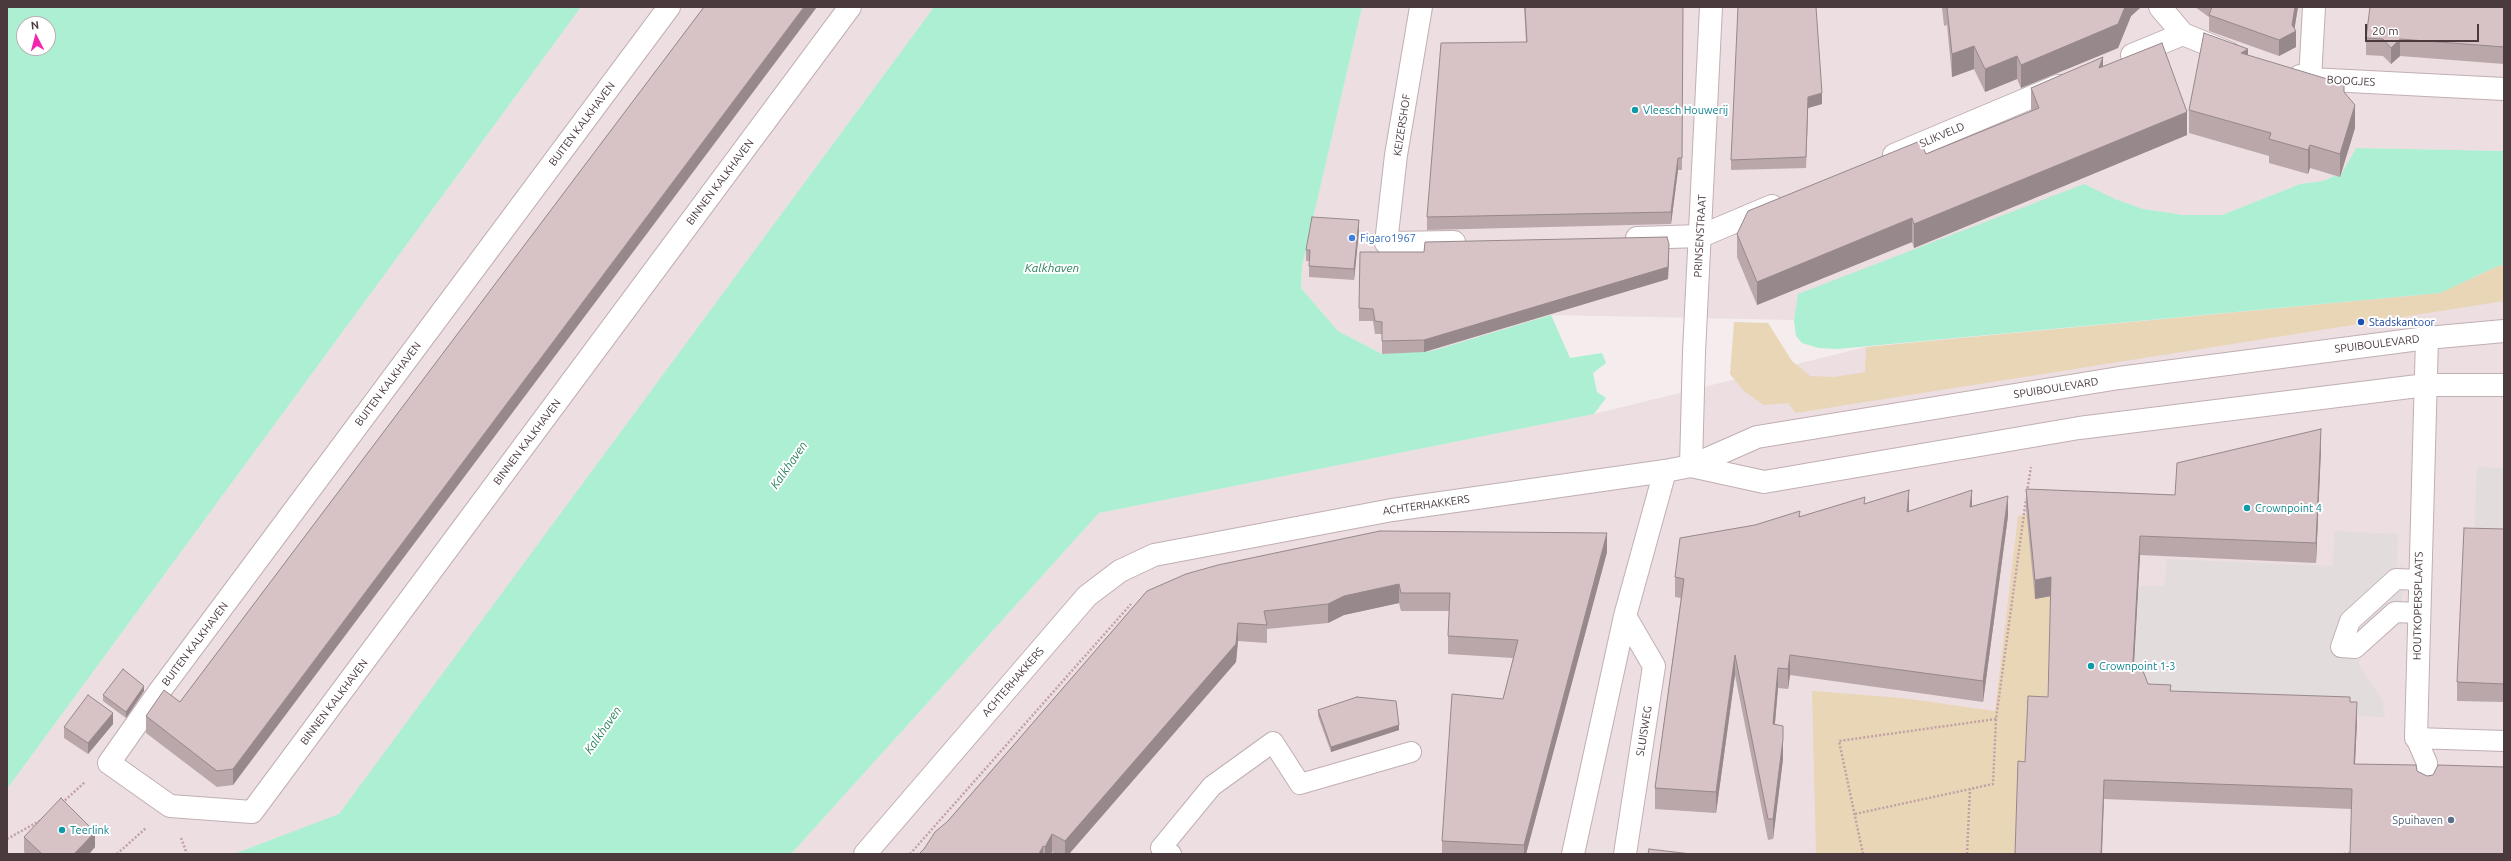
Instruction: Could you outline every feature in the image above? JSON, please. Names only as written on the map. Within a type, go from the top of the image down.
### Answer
[{"type":"street","name":"BUITEN KALKHAVEN","points":[[109,763],[159,692],[669,7]]},
{"type":"street","name":"BINNEN KALKHAVEN","points":[[170,806],[252,812],[850,7]]},
{"type":"street","name":"KEIZERSHOF","points":[[1421,7],[1396,155],[1386,243],[1472,242]]},
{"type":"street","name":"PRINSENSTRAAT","points":[[1691,466],[1711,7]]},
{"type":"street","points":[[2160,7],[2183,34],[2245,58]]},
{"type":"street","points":[[2310,79],[2314,7]]},
{"type":"street","points":[[2117,61],[2183,34]]},
{"type":"street","name":"BOOGJES","points":[[2281,70],[2310,79],[2504,89]]},
{"type":"street","name":"SLIKVELD","points":[[1876,163],[2080,77]]},
{"type":"street","points":[[1614,238],[1700,236],[1788,200]]},
{"type":"street","name":"SPUIBOULEVARD","points":[[1665,471],[1691,466],[1757,437],[2119,378],[2427,338],[2504,331]]},
{"type":"street","name":"SPUIBOULEVARD","points":[[2426,385],[2427,338]]},
{"type":"street","name":"SPUIBOULEVARD","points":[[1691,466],[1764,482],[2079,428],[2426,385],[2504,386]]},
{"type":"street","name":"HOUTKOPERSPLAATS","points":[[2416,738],[2418,613],[2426,385]]},
{"type":"street","points":[[1572,854],[1625,616],[1665,471]]},
{"type":"street","name":"ACHTERHAKKERS","points":[[864,854],[1087,596],[1120,571],[1154,555],[1392,510],[1665,471]]},
{"type":"street","name":"SLUISWEG","points":[[1625,616],[1654,666],[1625,854]]},
{"type":"street","points":[[109,763],[170,806]]},
{"type":"lane","points":[[2418,613],[2396,612],[2355,648],[2341,647],[2350,621],[2396,579],[2419,580]]},
{"type":"lane","points":[[2427,784],[2427,763],[2416,738],[2504,741]]},
{"type":"lane","points":[[1171,854],[1161,848],[1212,786],[1273,742],[1300,784],[1411,752]]},
{"type":"path","points":[[1855,814],[1993,784],[1996,719],[2035,436]]},
{"type":"path","points":[[910,854],[1137,599]]},
{"type":"path","points":[[1863,854],[1839,741],[1996,719]]},
{"type":"path","points":[[57,809],[74,790],[109,763]]},
{"type":"path","points":[[1967,854],[1970,789]]},
{"type":"path","points":[[117,854],[170,806]]},
{"type":"path","points":[[7,839],[46,817]]},
{"type":"path","points":[[2344,854],[2358,854]]},
{"type":"shaded area","points":[[581,7],[934,7],[339,815],[234,854],[11,854],[7,851],[7,789]]},
{"type":"shaded area","points":[[1362,7],[2504,7],[2504,151],[2356,148],[2342,173],[2323,181],[2300,184],[2222,215],[2184,215],[2143,209],[2115,199],[1799,294],[1794,320],[1551,315],[1432,351],[1382,354],[1338,331],[1301,288],[1302,266]]},
{"type":"shaded area","points":[[2504,265],[2504,854],[791,854],[1099,513],[1594,414],[1866,347],[2440,293]]},
{"type":"shaded area","points":[[2504,265],[2504,301],[1796,413],[1788,403],[1764,405],[1744,391],[1730,374],[1734,322],[1768,323],[1792,361],[1810,376],[1834,377],[1865,372],[1866,347],[2440,293],[2498,266]]},
{"type":"shaded area","points":[[2477,467],[2504,468],[2504,536],[2474,534]]},
{"type":"shaded area","points":[[2057,510],[2054,520],[2047,698],[2016,854],[1816,854],[1812,691],[1902,698],[1995,711],[2018,516]]},
{"type":"shaded area","points":[[2334,531],[2398,534],[2397,570],[2403,563],[2401,626],[2396,624],[2362,654],[2359,660],[2360,667],[2382,700],[2385,717],[2350,716],[2132,686],[2138,586],[2165,586],[2166,559],[2333,566]]},
{"type":"water","points":[[7,7],[581,7],[7,789]]},
{"type":"water","name":"Kalkhaven","points":[[934,7],[1362,7],[1302,266],[1301,288],[1338,331],[1382,354],[1432,351],[1551,315],[1570,358],[1602,353],[1606,363],[1593,373],[1597,392],[1606,398],[1594,414],[1099,513],[791,854],[234,854],[339,814]]},
{"type":"water","points":[[2356,148],[2504,151],[2504,265],[2498,266],[2440,293],[1837,349],[1819,348],[1802,343],[1796,336],[1794,320],[1798,294],[2084,184],[2115,199],[2143,209],[2184,215],[2222,215],[2300,184],[2323,181],[2342,173]]},
{"type":"building","points":[[704,7],[804,7],[233,769],[217,771],[146,716],[164,690],[180,702]]},
{"type":"building","points":[[1525,7],[1683,7],[1682,158],[1678,158],[1671,212],[1427,217],[1441,43],[1527,42]]},
{"type":"building","points":[[1738,7],[1816,7],[1822,93],[1808,97],[1806,157],[1731,160]]},
{"type":"building","points":[[1947,7],[2125,7],[2118,24],[2021,65],[2017,56],[1985,69],[1974,46],[1952,54]]},
{"type":"building","points":[[2212,7],[2295,7],[2292,25],[2296,31],[2279,40],[2209,15]]},
{"type":"building","points":[[2370,7],[2504,7],[2504,47],[2400,39],[2391,48],[2383,39],[2366,38]]},
{"type":"building","points":[[2204,33],[2248,49],[2241,53],[2344,84],[2344,92],[2355,105],[2340,154],[2310,145],[2308,150],[2269,139],[2271,133],[2189,110]]},
{"type":"building","points":[[2162,43],[2187,112],[1914,224],[1912,218],[1757,282],[1737,234],[1748,211],[1920,141],[1926,154],[2039,108],[2031,88],[2103,57],[2099,68]]},
{"type":"building","points":[[1312,217],[1359,220],[1354,269],[1309,266],[1310,250],[1306,250]]},
{"type":"building","points":[[1667,237],[1669,244],[1668,267],[1424,340],[1382,341],[1382,322],[1375,321],[1373,309],[1359,308],[1360,252],[1424,252],[1425,242]]},
{"type":"building","points":[[2321,429],[2316,543],[2140,536],[2133,662],[2143,671],[2148,684],[2171,685],[2170,691],[2350,697],[2350,702],[2357,702],[2354,764],[2416,765],[2417,771],[2427,776],[2433,775],[2438,765],[2504,767],[2504,854],[2350,854],[2352,789],[2104,780],[2101,854],[2015,854],[2018,761],[2025,762],[2028,696],[2048,697],[2051,577],[2035,580],[2026,489],[2175,495],[2177,463]]},
{"type":"building","points":[[1909,490],[1907,512],[1972,490],[1970,507],[2008,496],[1983,681],[1790,655],[1788,669],[1778,668],[1773,724],[1783,726],[1783,739],[1773,819],[1768,819],[1735,655],[1716,792],[1655,788],[1684,579],[1675,577],[1680,538],[1755,525],[1800,511],[1799,517],[1865,497],[1864,504]]},
{"type":"building","points":[[2464,528],[2504,529],[2504,684],[2457,682]]},
{"type":"building","points":[[1380,531],[1607,533],[1524,845],[1442,841],[1452,694],[1503,699],[1518,640],[1448,636],[1450,593],[1401,593],[1399,584],[1344,596],[1328,604],[1264,611],[1267,625],[1238,623],[1236,644],[1065,841],[1052,834],[1045,847],[1043,846],[1039,854],[919,854],[935,832],[948,821],[1147,591],[1186,574],[1218,565]]},
{"type":"building","points":[[123,669],[144,686],[126,712],[103,695]]},
{"type":"building","points":[[88,695],[113,713],[88,743],[64,727]]},
{"type":"building","points":[[1357,697],[1396,701],[1399,725],[1331,747],[1318,710]]},
{"type":"building","points":[[61,798],[95,832],[74,854],[42,854],[24,837]]},
{"type":"building","points":[[1649,849],[1691,854],[1648,854]]},
{"type":"place","name":"Vleesch Houwerij","points":[[1635,110]]},
{"type":"place","name":"Figaro1967","points":[[1352,238]]},
{"type":"place","name":"Stadskantoor","points":[[2361,322]]},
{"type":"place","name":"Crownpoint 4","points":[[2247,508]]},
{"type":"place","name":"Crownpoint 1-3","points":[[2091,666]]},
{"type":"place","name":"Spuihaven","points":[[2451,820]]},
{"type":"place","name":"Teerlink","points":[[62,830]]}]
